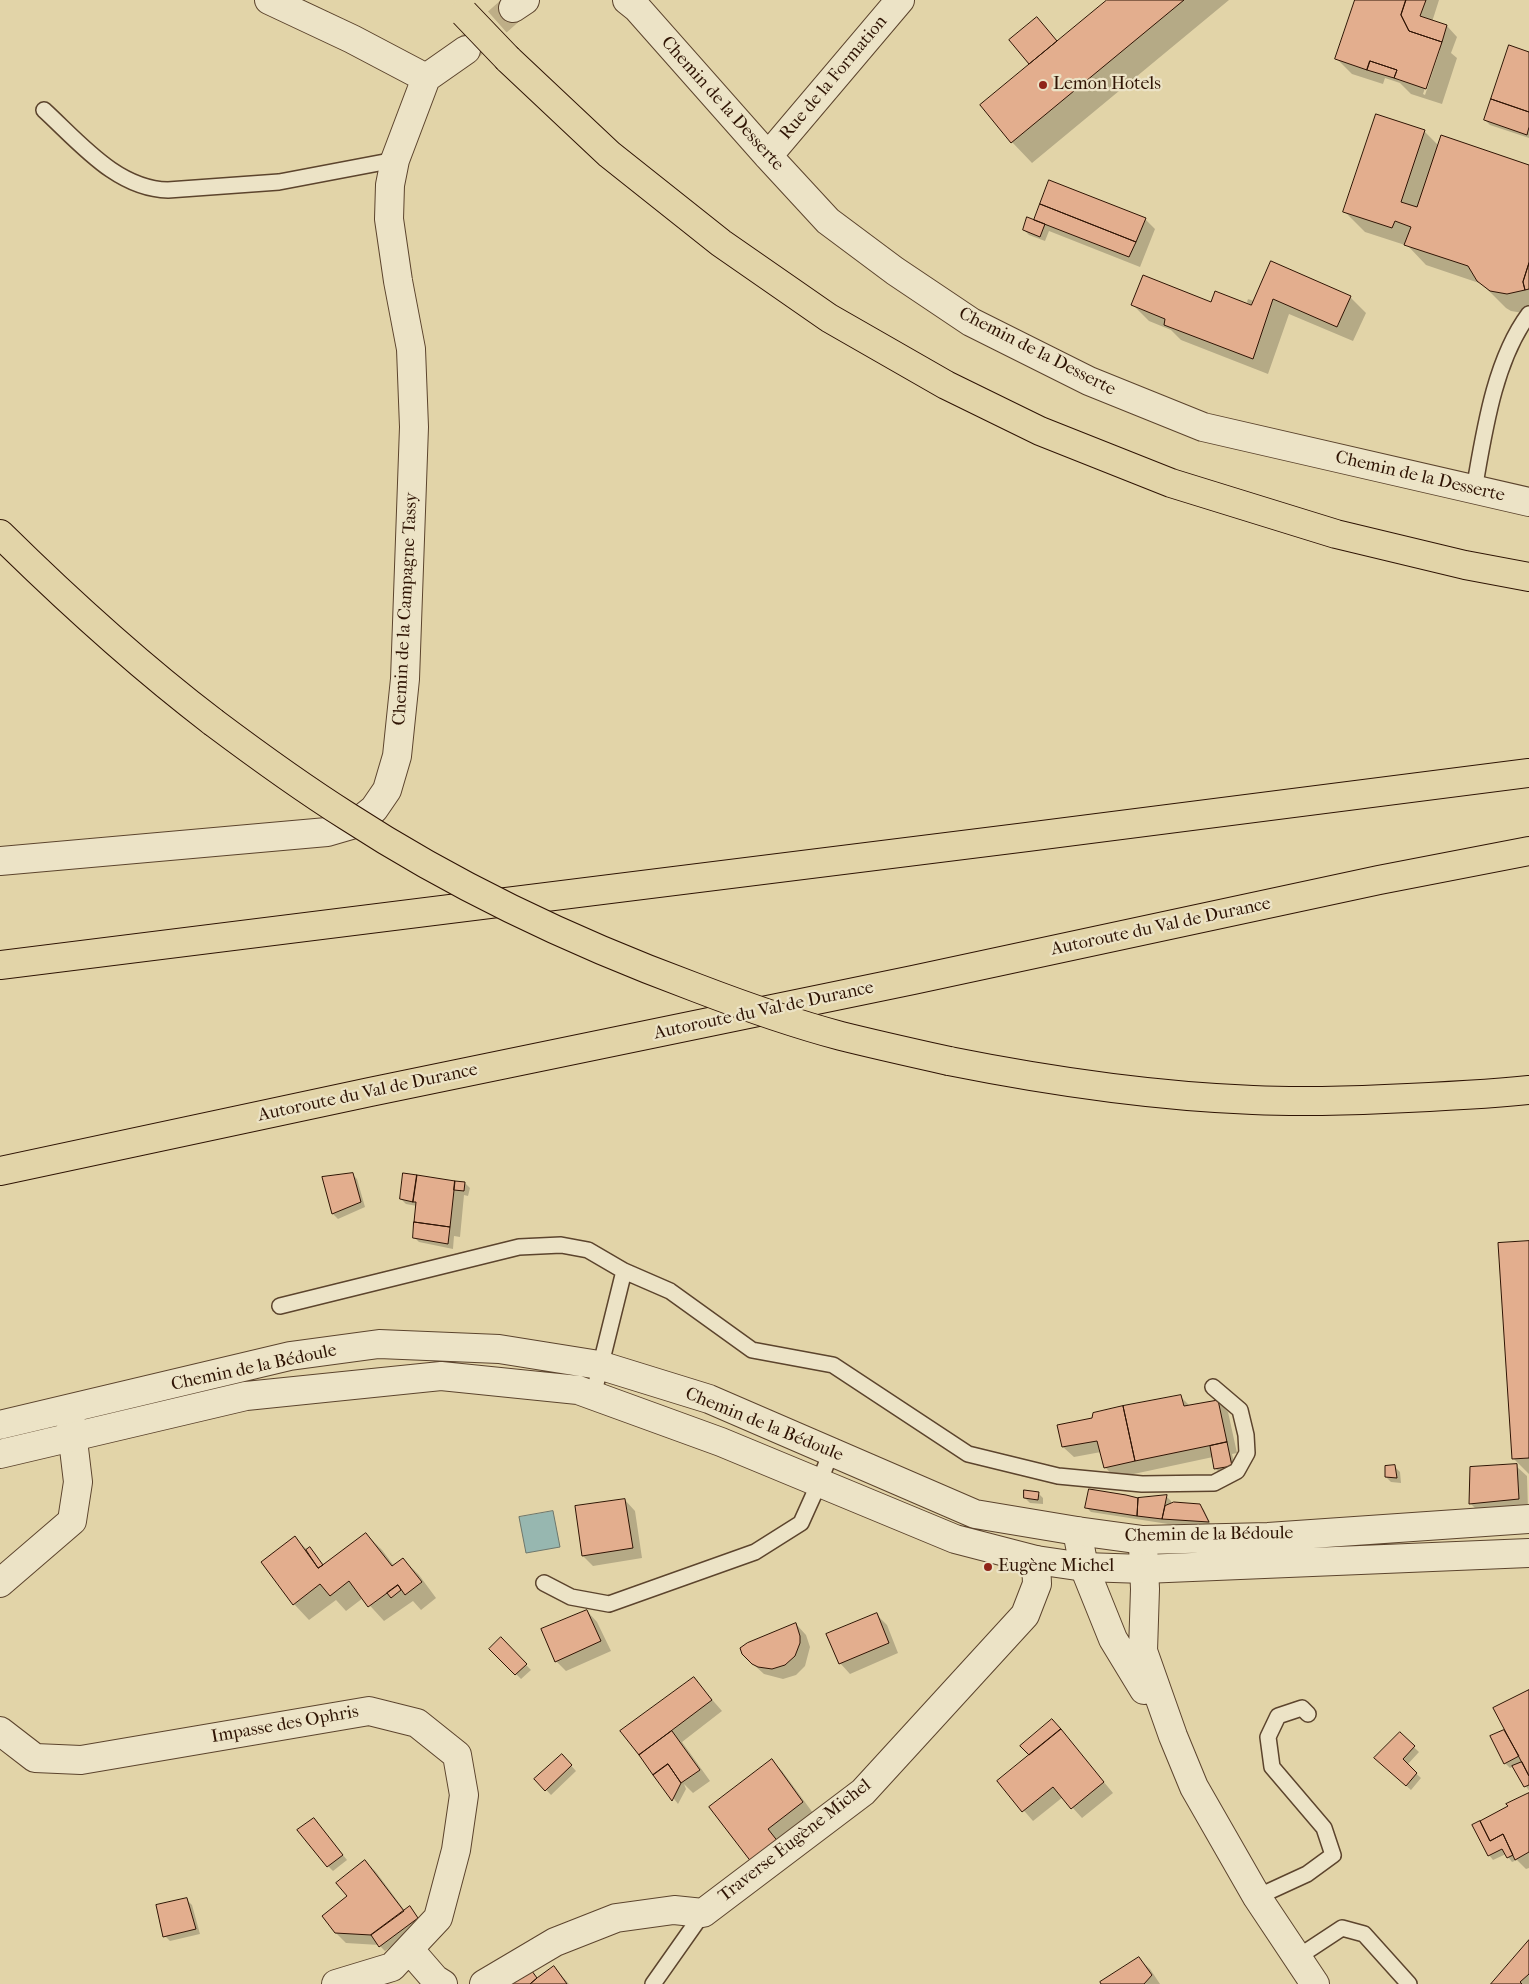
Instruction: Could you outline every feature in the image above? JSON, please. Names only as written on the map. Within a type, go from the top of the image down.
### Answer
[{"type":"highway","points":[[459,6],[508,59],[609,154],[721,243],[829,318],[946,385],[1040,431],[1171,483],[1336,534],[1466,565],[1529,577]]},
{"type":"highway","points":[[0,534],[109,639],[162,684],[282,773],[349,818],[485,895],[542,924],[652,971],[742,1005],[840,1035],[949,1061],[1040,1079],[1149,1092],[1253,1100],[1359,1100],[1478,1095],[1529,1090]]},
{"type":"highway","points":[[0,965],[1529,773]]},
{"type":"highway","name":"Autoroute du Val de Durance","points":[[0,1171],[389,1088],[913,980],[1369,882],[1529,851]]},
{"type":"street","points":[[269,0],[426,78],[466,50]]},
{"type":"street","name":"Chemin de la Desserte","points":[[627,0],[644,15],[828,221],[895,271],[971,322],[1089,381],[1203,426],[1529,502]]},
{"type":"street","name":"Rue de la Formation","points":[[768,156],[900,0]]},
{"type":"street","name":"Chemin de la Campagne Tassy","points":[[0,861],[327,832],[345,827],[364,817],[374,809],[384,795],[391,779],[397,756],[406,679],[414,427],[411,349],[398,281],[390,219],[390,186],[395,160],[426,78]]},
{"type":"street","name":"Chemin de la Bédoule","points":[[0,1425],[290,1356],[379,1344],[499,1349],[599,1365],[709,1399],[976,1514],[1077,1531],[1143,1540],[1268,1537],[1529,1519]]},
{"type":"street","name":"Chemin de la Bédoule","points":[[0,1454],[246,1396],[441,1376],[578,1390],[721,1442],[954,1539],[1036,1560],[1084,1566],[1144,1570],[1529,1553]]},
{"type":"street","points":[[0,1584],[72,1521],[78,1482],[69,1408]]},
{"type":"street","points":[[1077,1531],[1084,1566],[1113,1639],[1173,1736]]},
{"type":"street","points":[[1143,1540],[1145,1588],[1143,1651],[1173,1736],[1194,1787],[1257,1897],[1315,1984]]},
{"type":"street","name":"Traverse Eugène Michel","points":[[484,1984],[555,1942],[616,1918],[674,1910],[703,1912],[863,1792],[1025,1616],[1037,1584],[1036,1560]]},
{"type":"street","name":"Impasse des Ophris","points":[[0,1731],[35,1758],[81,1760],[369,1711],[417,1722],[457,1755],[464,1796],[456,1850],[438,1918],[392,1967],[336,1984]]},
{"type":"street","points":[[409,1949],[435,1979],[443,1984]]},
{"type":"lane","points":[[44,110],[103,164],[127,181],[152,190],[278,182],[395,160]]},
{"type":"lane","points":[[1474,490],[1487,420],[1508,349],[1520,326],[1529,314]]},
{"type":"lane","points":[[280,1306],[519,1247],[561,1244],[588,1250],[624,1271],[670,1291],[752,1350],[833,1366],[968,1454],[1058,1476],[1142,1484],[1214,1483],[1237,1471],[1247,1453],[1246,1436],[1240,1410],[1213,1387]]},
{"type":"lane","points":[[593,1396],[599,1365],[624,1271]]},
{"type":"lane","points":[[544,1583],[571,1597],[609,1604],[755,1552],[801,1523],[831,1452]]},
{"type":"lane","points":[[1257,1897],[1307,1874],[1333,1855],[1324,1828],[1272,1766],[1268,1737],[1278,1716],[1302,1708],[1308,1714]]},
{"type":"lane","points":[[653,1984],[703,1912]]},
{"type":"lane","points":[[1298,1958],[1342,1928],[1364,1934],[1409,1984]]},
{"type":"water","points":[[553,1511],[560,1547],[526,1553],[519,1517]]},
{"type":"building","name":"Lemon Hotels","points":[[1107,0],[1184,0],[1011,143],[980,105]]},
{"type":"building","points":[[1355,0],[1406,0],[1401,15],[1409,31],[1442,42],[1426,89],[1394,78],[1397,70],[1370,61],[1367,70],[1335,59]]},
{"type":"building","points":[[1406,0],[1426,0],[1420,16],[1447,25],[1442,42],[1409,31],[1401,15]]},
{"type":"building","points":[[1037,17],[1057,41],[1029,64],[1009,40]]},
{"type":"building","points":[[1509,45],[1529,52],[1529,112],[1491,99]]},
{"type":"building","points":[[1370,61],[1397,70],[1394,78],[1367,70]]},
{"type":"building","points":[[1491,99],[1529,112],[1527,135],[1484,120]]},
{"type":"building","points":[[1376,114],[1425,130],[1401,202],[1417,207],[1441,135],[1529,165],[1529,263],[1523,282],[1525,290],[1507,294],[1490,291],[1477,281],[1468,266],[1404,245],[1411,227],[1395,221],[1392,228],[1343,212]]},
{"type":"building","points":[[1049,180],[1146,218],[1136,242],[1040,204]]},
{"type":"building","points":[[1040,204],[1136,242],[1129,257],[1034,220]]},
{"type":"building","points":[[1027,217],[1045,224],[1040,237],[1023,230]]},
{"type":"building","points":[[1271,261],[1351,296],[1337,327],[1273,299],[1253,359],[1164,325],[1165,319],[1131,305],[1143,275],[1211,302],[1215,291],[1251,305]]},
{"type":"building","points":[[1529,263],[1529,289],[1525,290],[1523,282]]},
{"type":"building","points":[[353,1173],[361,1202],[332,1214],[322,1177]]},
{"type":"building","points":[[403,1173],[417,1175],[413,1202],[400,1199]]},
{"type":"building","points":[[417,1175],[455,1181],[450,1227],[414,1222],[416,1202],[413,1202]]},
{"type":"building","points":[[455,1181],[465,1182],[464,1191],[454,1190]]},
{"type":"building","points":[[414,1222],[450,1227],[448,1244],[413,1238]]},
{"type":"building","points":[[1529,1241],[1529,1458],[1512,1459],[1498,1243]]},
{"type":"building","points":[[1181,1395],[1184,1406],[1218,1400],[1227,1442],[1135,1461],[1123,1406]]},
{"type":"building","points":[[1123,1406],[1135,1461],[1104,1468],[1097,1441],[1062,1447],[1057,1425],[1092,1418],[1093,1413]]},
{"type":"building","points":[[1227,1442],[1232,1466],[1214,1469],[1210,1446]]},
{"type":"building","points":[[1517,1464],[1519,1499],[1469,1504],[1470,1467]]},
{"type":"building","points":[[1395,1465],[1397,1478],[1385,1477],[1385,1466]]},
{"type":"building","points":[[1089,1489],[1138,1498],[1137,1516],[1085,1508]]},
{"type":"building","points":[[1024,1490],[1039,1492],[1038,1500],[1024,1498]]},
{"type":"building","points":[[1167,1495],[1162,1519],[1137,1516],[1138,1498]]},
{"type":"building","points":[[625,1499],[633,1548],[582,1556],[575,1506]]},
{"type":"building","points":[[1174,1502],[1200,1504],[1209,1522],[1162,1519],[1165,1506]]},
{"type":"building","points":[[366,1533],[392,1566],[403,1558],[422,1582],[405,1595],[398,1585],[368,1607],[349,1581],[330,1596],[320,1584],[293,1605],[261,1562],[295,1536],[318,1568]]},
{"type":"building","points":[[310,1547],[323,1565],[318,1568],[306,1550]]},
{"type":"building","points":[[398,1585],[401,1590],[391,1598],[387,1593]]},
{"type":"building","points":[[587,1610],[601,1641],[555,1662],[541,1629]]},
{"type":"building","points":[[877,1613],[889,1643],[839,1664],[826,1634]]},
{"type":"building","points":[[796,1623],[800,1643],[795,1656],[785,1665],[772,1669],[758,1667],[742,1654],[740,1648],[747,1643]]},
{"type":"building","points":[[501,1637],[527,1664],[515,1675],[489,1649]]},
{"type":"building","points":[[694,1677],[712,1700],[639,1755],[620,1731]]},
{"type":"building","points":[[1529,1690],[1529,1776],[1493,1708]]},
{"type":"building","points":[[1052,1719],[1061,1729],[1029,1755],[1020,1746]]},
{"type":"building","points":[[1061,1729],[1104,1782],[1071,1809],[1053,1787],[1022,1812],[997,1781]]},
{"type":"building","points":[[1504,1730],[1519,1756],[1504,1764],[1490,1736]]},
{"type":"building","points":[[672,1731],[700,1770],[681,1783],[668,1764],[653,1775],[639,1755]]},
{"type":"building","points":[[1400,1732],[1415,1746],[1403,1759],[1417,1773],[1406,1786],[1374,1758]]},
{"type":"building","points":[[562,1754],[572,1765],[545,1791],[534,1779]]},
{"type":"building","points":[[772,1759],[803,1802],[768,1829],[779,1843],[752,1863],[709,1807]]},
{"type":"building","points":[[1522,1762],[1529,1776],[1529,1785],[1524,1787],[1512,1766]]},
{"type":"building","points":[[668,1764],[681,1783],[672,1801],[653,1775]]},
{"type":"building","points":[[1529,1793],[1529,1852],[1515,1860],[1503,1834],[1490,1841],[1480,1821],[1508,1806],[1506,1804]]},
{"type":"building","points":[[314,1818],[343,1855],[327,1867],[297,1830]]},
{"type":"building","points":[[1480,1821],[1490,1841],[1503,1834],[1513,1855],[1507,1858],[1502,1849],[1488,1856],[1472,1825]]},
{"type":"building","points":[[365,1860],[404,1911],[371,1935],[335,1933],[322,1916],[347,1896],[336,1883]]},
{"type":"building","points":[[187,1898],[196,1929],[163,1937],[156,1905]]},
{"type":"building","points":[[410,1906],[418,1918],[379,1947],[371,1935]]},
{"type":"building","points":[[1529,1940],[1529,1974],[1520,1982],[1522,1984],[1491,1984]]},
{"type":"building","points":[[1139,1957],[1152,1975],[1144,1984],[1101,1984],[1100,1982]]},
{"type":"building","points":[[554,1966],[567,1984],[530,1984],[537,1978]]},
{"type":"building","points":[[529,1967],[537,1978],[530,1984],[509,1984]]},
{"type":"tunnel","points":[[466,50],[513,8]]},
{"type":"place","name":"Lemon Hotels","points":[[1043,85]]},
{"type":"place","name":"Eugène Michel","points":[[988,1567]]}]
